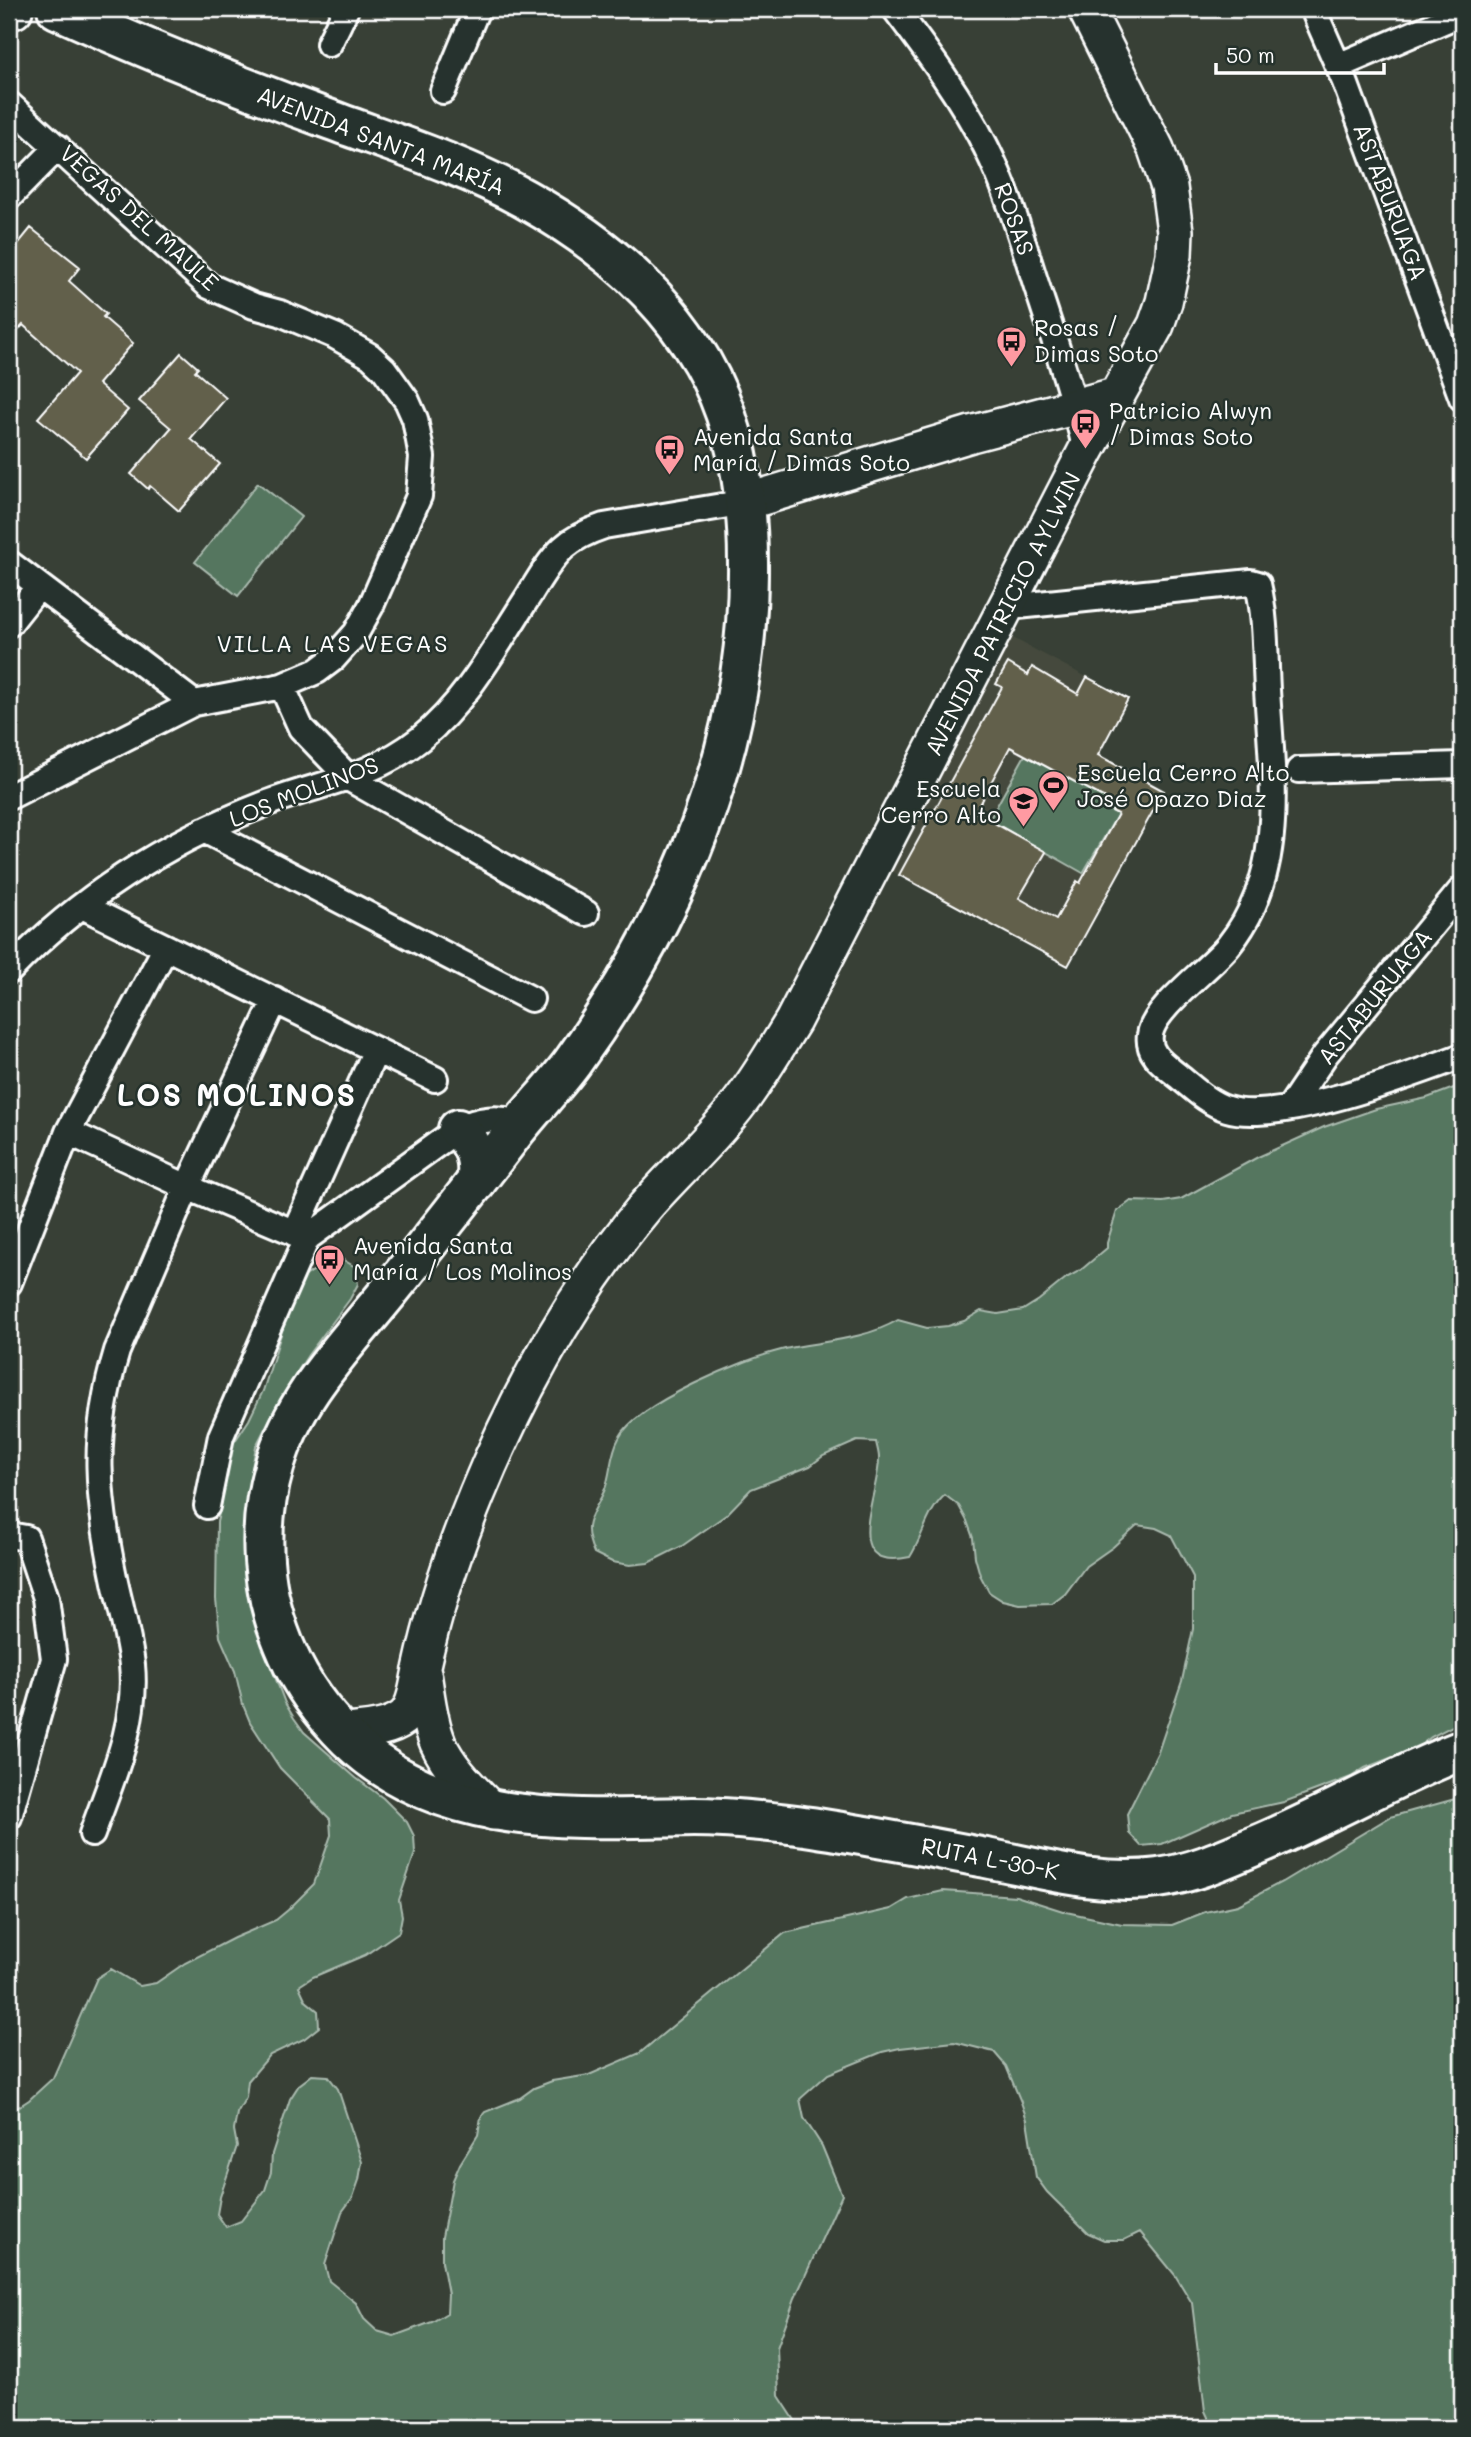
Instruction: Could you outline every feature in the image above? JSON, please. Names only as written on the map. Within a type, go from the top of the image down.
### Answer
[{"type":"main road","name":"AVENIDA SANTA MARÍA","points":[[58,12],[234,85],[469,172],[526,199],[589,240],[663,305],[699,356],[732,431],[746,502],[749,577],[743,665],[734,714],[708,810],[690,857],[626,981],[569,1067],[521,1123],[477,1183],[305,1396],[291,1422],[271,1475],[263,1532],[265,1574],[273,1615],[282,1641],[307,1690],[341,1733],[392,1774],[444,1798],[493,1812]]},
{"type":"main road","points":[[458,1129],[475,1150],[478,1161],[477,1183]]},
{"type":"main road","name":"RUTA L-30-K","points":[[493,1812],[608,1820],[696,1817],[747,1819],[899,1841],[1081,1877],[1119,1881],[1144,1880],[1214,1864],[1300,1827],[1462,1750]]},
{"type":"street","points":[[329,44],[346,9]]},
{"type":"street","points":[[443,91],[477,9]]},
{"type":"street","name":"ROSAS","points":[[895,9],[942,72],[987,149],[1020,233],[1075,405],[1086,451]]},
{"type":"street","name":"AVENIDA PATRICIO AYLWIN","points":[[341,1733],[391,1725],[404,1718],[414,1702],[437,1608],[468,1517],[501,1439],[528,1385],[558,1333],[614,1248],[645,1208],[740,1102],[793,1021],[1086,451],[1156,325],[1174,255],[1174,219],[1169,187],[1156,149],[1086,9]]},
{"type":"street","name":"ASTABURUAGA","points":[[1314,9],[1338,66],[1462,398]]},
{"type":"street","points":[[1338,66],[1462,13]]},
{"type":"street","name":"VEGAS DEL MAULE","points":[[9,104],[208,286],[353,345],[384,369],[407,401],[420,438],[422,457],[419,496],[376,594],[356,633],[333,659],[300,680],[282,686],[194,703],[9,797]]},
{"type":"street","points":[[9,197],[58,147]]},
{"type":"street","points":[[746,502],[1075,405],[1115,396]]},
{"type":"street","name":"LOS MOLINOS","points":[[9,971],[82,906],[121,878],[204,830],[268,803],[349,779],[396,756],[417,741],[449,713],[481,670],[550,563],[573,539],[604,526],[746,502]]},
{"type":"street","points":[[9,563],[194,703]]},
{"type":"street","points":[[1008,607],[1251,582],[1258,584],[1274,796],[1268,856],[1254,903],[1229,946],[1157,1017],[1150,1031],[1149,1041],[1152,1050],[1164,1064],[1203,1096],[1227,1109],[1254,1111],[1290,1107],[1385,1085],[1462,1056]]},
{"type":"street","points":[[9,624],[39,586]]},
{"type":"street","points":[[282,686],[301,728],[349,779],[586,913]]},
{"type":"street","points":[[1299,770],[1462,765]]},
{"type":"street","points":[[204,830],[531,999]]},
{"type":"street","name":"ASTABURUAGA","points":[[1290,1107],[1325,1055],[1462,889]]},
{"type":"street","points":[[82,906],[435,1079]]},
{"type":"street","points":[[9,1283],[68,1132],[166,947]]},
{"type":"street","points":[[92,1834],[129,1728],[132,1666],[101,1509],[99,1451],[105,1398],[117,1351],[187,1187],[275,1000]]},
{"type":"street","points":[[207,1506],[221,1436],[376,1049]]},
{"type":"street","points":[[300,1236],[458,1129],[484,1119],[521,1123]]},
{"type":"street","points":[[68,1132],[300,1236]]},
{"type":"street","points":[[9,1535],[26,1538],[46,1598],[54,1659],[9,1817]]},
{"type":"street","name":"AVENIDA PATRICIO AYLWIN","points":[[422,1666],[430,1713],[439,1744],[459,1777],[493,1812]]},
{"type":"shaded area","name":"Escuela Cerro Alto","points":[[1011,637],[1128,699],[1099,756],[1164,791],[1068,966],[884,867]]},
{"type":"green space","points":[[258,483],[301,517],[238,596],[195,562]]},
{"type":"green space","name":"Escuela Cerro Alto José Opazo Diaz","points":[[1025,755],[1116,804],[1112,811],[1118,814],[1083,873],[989,820]]},
{"type":"green space","points":[[1462,1085],[1462,1721],[1418,1747],[1365,1768],[1351,1777],[1284,1802],[1232,1813],[1162,1844],[1141,1846],[1129,1833],[1127,1814],[1158,1752],[1182,1681],[1193,1629],[1193,1577],[1171,1535],[1156,1528],[1137,1525],[1113,1547],[1086,1566],[1065,1594],[1052,1604],[1020,1605],[1003,1601],[989,1592],[980,1575],[967,1521],[959,1506],[945,1495],[929,1516],[910,1557],[888,1559],[874,1553],[868,1542],[868,1527],[878,1473],[876,1442],[857,1441],[823,1456],[810,1466],[751,1489],[726,1515],[682,1546],[648,1563],[630,1565],[612,1562],[594,1553],[588,1526],[605,1489],[619,1438],[630,1424],[669,1397],[720,1372],[767,1354],[857,1336],[898,1320],[927,1328],[964,1321],[981,1311],[998,1314],[1023,1310],[1081,1270],[1107,1248],[1117,1211],[1131,1201],[1163,1202],[1181,1199],[1258,1157],[1324,1127],[1376,1109],[1427,1098]]},
{"type":"green space","points":[[342,1259],[355,1267],[358,1284],[280,1399],[256,1446],[247,1496],[244,1545],[248,1578],[267,1656],[285,1703],[294,1718],[304,1732],[383,1798],[407,1822],[414,1836],[415,1853],[399,1900],[402,1916],[399,1932],[365,1955],[313,1977],[299,1986],[306,2001],[318,2011],[319,2027],[304,2039],[270,2055],[248,2081],[246,2097],[237,2113],[234,2130],[237,2146],[217,2214],[226,2227],[241,2221],[265,2190],[271,2172],[272,2154],[290,2099],[299,2085],[312,2075],[328,2076],[338,2089],[362,2162],[353,2197],[342,2212],[325,2265],[329,2281],[356,2303],[364,2319],[377,2331],[394,2336],[432,2322],[447,2313],[448,2294],[442,2262],[442,2237],[453,2180],[478,2135],[481,2117],[485,2112],[552,2081],[589,2075],[640,2053],[785,1933],[891,1909],[908,1899],[943,1891],[1016,1896],[1066,1912],[1122,1924],[1172,1925],[1205,1912],[1238,1905],[1282,1882],[1390,1817],[1462,1797],[1462,2428],[1213,2428],[1205,2411],[1192,2303],[1175,2275],[1140,2232],[1124,2240],[1104,2240],[1088,2233],[1047,2192],[1036,2177],[1027,2120],[1006,2066],[994,2052],[954,2042],[882,2052],[828,2074],[800,2099],[804,2118],[822,2146],[842,2195],[795,2298],[777,2348],[779,2396],[800,2428],[9,2428],[9,2113],[29,2100],[53,2078],[97,1978],[111,1969],[140,1986],[156,1983],[185,1963],[276,1920],[314,1884],[331,1835],[330,1819],[280,1768],[250,1722],[243,1705],[235,1671],[220,1637],[216,1599],[217,1522],[222,1501],[222,1482],[231,1447],[249,1420],[263,1391],[298,1281],[325,1263]]},
{"type":"building","points":[[31,228],[80,267],[69,281],[106,314],[103,317],[133,343],[98,384],[128,410],[86,458],[38,418],[77,373],[23,325],[9,341],[9,255]]},
{"type":"building","points":[[181,353],[198,368],[195,371],[226,398],[191,439],[220,464],[179,511],[131,474],[171,428],[139,401]]},
{"type":"building","name":"Escuela Cerro Alto","points":[[1008,663],[1028,675],[1032,667],[1078,694],[1087,677],[1128,699],[1098,755],[1164,791],[1068,966],[899,875],[1002,687],[996,684]],"holes":[[[1010,747],[1116,804],[1112,811],[1118,814],[1080,883],[1077,881],[1056,919],[1019,898],[1046,852],[975,812]]]},
{"type":"place","name":"Rosas / Dimas Soto","points":[[1011,368]]},
{"type":"place","name":"Patricio Alwyn / Dimas Soto","points":[[1086,451]]},
{"type":"place","name":"Avenida Santa María / Dimas Soto","points":[[670,477]]},
{"type":"place","name":"Escuela Cerro Alto José Opazo Diaz","points":[[1054,813]]},
{"type":"place","name":"Escuela Cerro Alto","points":[[1024,829]]},
{"type":"place","name":"Avenida Santa María / Los Molinos","points":[[330,1286]]},
{"type":"district","name":"VILLA LAS VEGAS","points":[[333,644]]},
{"type":"district","name":"LOS MOLINOS","points":[[237,1096]]}]
